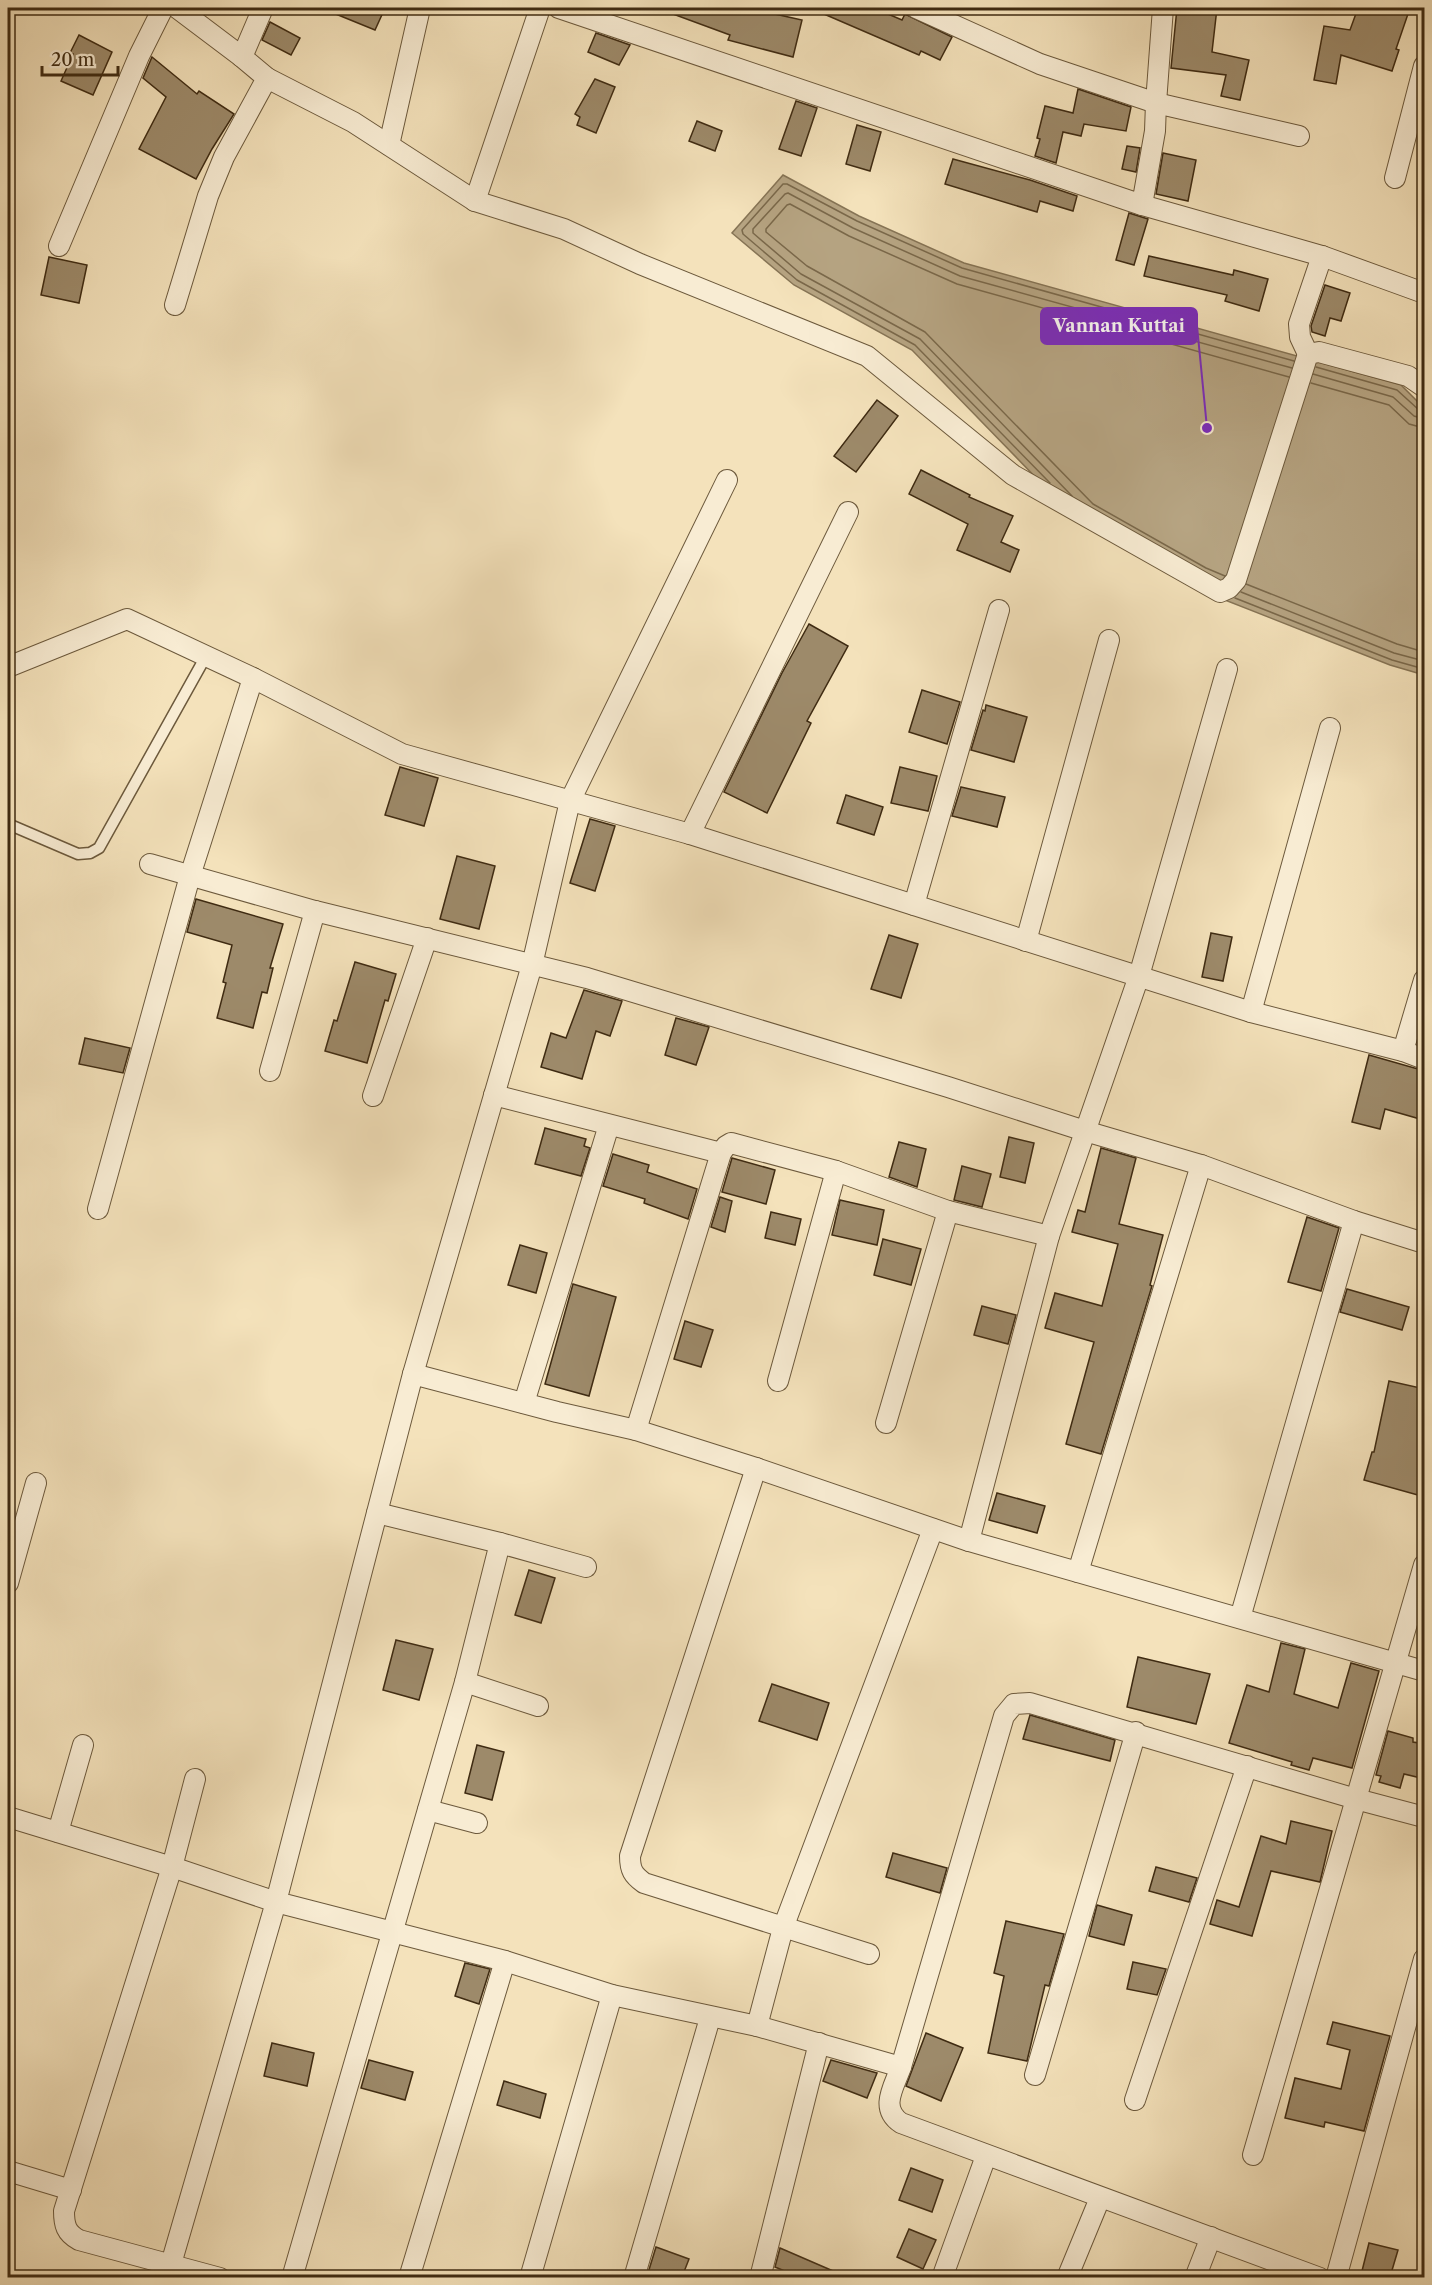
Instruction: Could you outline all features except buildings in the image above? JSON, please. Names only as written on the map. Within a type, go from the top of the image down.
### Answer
[{"type":"street","points":[[59,246],[139,57],[163,8]]},
{"type":"street","points":[[177,8],[267,78],[353,122],[475,201],[564,229],[640,264],[867,356],[1013,475],[1220,592],[1229,588],[1236,580],[1308,354],[1300,337],[1299,324],[1322,256]]},
{"type":"street","points":[[242,57],[262,8]]},
{"type":"street","points":[[389,145],[420,8]]},
{"type":"street","points":[[475,201],[540,8]]},
{"type":"street","points":[[559,8],[1142,205],[1322,256],[1425,293]]},
{"type":"street","points":[[916,8],[1040,64],[1156,103],[1299,136]]},
{"type":"street","points":[[1142,205],[1155,131],[1163,8]]},
{"type":"street","points":[[1395,178],[1425,66]]},
{"type":"street","points":[[175,305],[216,176],[267,78]]},
{"type":"street","points":[[1308,354],[1318,352],[1408,376],[1425,387]]},
{"type":"street","points":[[171,2264],[276,1902],[413,1374],[532,965],[570,801],[728,480]]},
{"type":"street","points":[[690,834],[848,512]]},
{"type":"street","points":[[914,905],[999,610]]},
{"type":"street","points":[[8,667],[127,619],[253,678],[402,754],[690,834],[1251,1012],[1403,1051],[1425,1059]]},
{"type":"street","points":[[1026,940],[1109,640]]},
{"type":"street","points":[[969,1541],[1049,1236],[1139,976],[1227,669]]},
{"type":"street","points":[[98,1209],[190,876],[253,678]]},
{"type":"street","points":[[1251,1012],[1330,728]]},
{"type":"street","points":[[150,864],[315,911],[621,988],[1201,1165],[1354,1221],[1425,1243]]},
{"type":"street","points":[[270,1071],[315,911]]},
{"type":"street","points":[[373,1095],[427,938]]},
{"type":"street","points":[[1403,1051],[1425,980]]},
{"type":"street","points":[[494,1095],[721,1153]]},
{"type":"street","points":[[524,1403],[609,1125]]},
{"type":"street","points":[[636,1430],[721,1153],[731,1143],[738,1143],[836,1171],[948,1211],[1049,1236]]},
{"type":"street","points":[[1078,1572],[1201,1165]]},
{"type":"street","points":[[778,1381],[836,1171]]},
{"type":"street","points":[[886,1424],[948,1211]]},
{"type":"street","points":[[1240,1618],[1354,1221]]},
{"type":"street","points":[[413,1374],[636,1430],[756,1468],[969,1541],[1425,1671]]},
{"type":"street","points":[[756,1468],[630,1856],[630,1869],[635,1877],[644,1883],[869,1954]]},
{"type":"street","points":[[8,1583],[36,1484]]},
{"type":"street","points":[[377,1513],[586,1567]]},
{"type":"street","points":[[757,2026],[783,1928],[933,1529]]},
{"type":"street","points":[[292,2277],[465,1682],[500,1543]]},
{"type":"street","points":[[1253,2155],[1425,1565]]},
{"type":"street","points":[[465,1682],[538,1706]]},
{"type":"street","points":[[1320,2277],[901,2123],[892,2118],[888,2102],[901,2067],[1004,1716],[1014,1704],[1030,1703],[1136,1732],[1425,1817]]},
{"type":"street","points":[[1035,2075],[1136,1732]]},
{"type":"street","points":[[58,1832],[83,1745]]},
{"type":"street","points":[[1135,2100],[1247,1766]]},
{"type":"street","points":[[195,1779],[172,1867],[64,2211],[64,2224],[73,2237],[79,2240],[220,2277]]},
{"type":"street","points":[[428,1810],[477,1823]]},
{"type":"street","points":[[8,1817],[172,1867],[276,1902],[505,1960],[612,1995],[710,2018],[757,2026],[901,2067]]},
{"type":"street","points":[[1336,2277],[1425,1959]]},
{"type":"street","points":[[409,2277],[505,1960]]},
{"type":"street","points":[[530,2277],[612,1995]]},
{"type":"street","points":[[634,2277],[710,2018]]},
{"type":"street","points":[[760,2277],[819,2043]]},
{"type":"street","points":[[942,2277],[986,2156]]},
{"type":"street","points":[[8,2171],[71,2190]]},
{"type":"street","points":[[1067,2277],[1100,2198]]},
{"type":"street","points":[[1195,2277],[1212,2237]]},
{"type":"lane","points":[[8,824],[78,854],[90,853],[99,848],[206,656]]},
{"type":"water","points":[[783,175],[859,216],[964,263],[1401,385],[1424,408],[1424,675],[1390,665],[1197,589],[1079,522],[912,350],[794,285],[732,233]]},
{"type":"place","name":"Vannan Kuttai","points":[[1207,428]]}]
